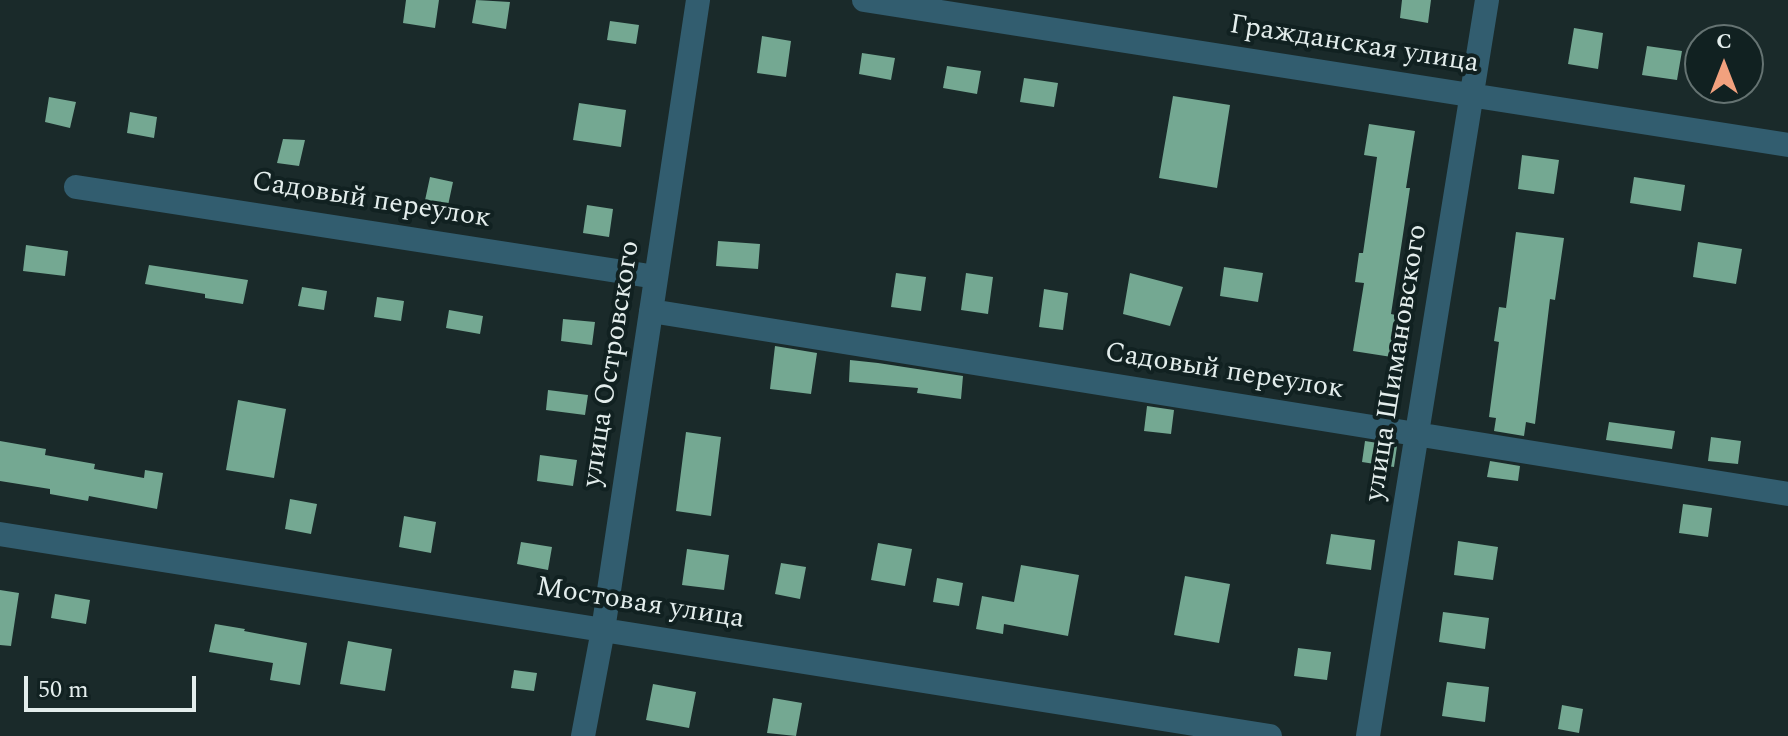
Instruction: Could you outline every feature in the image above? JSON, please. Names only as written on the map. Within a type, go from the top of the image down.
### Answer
[{"type":"street","name":"улица Островского","points":[[583,736],[603,630],[698,0]]},
{"type":"street","name":"Гражданская улица","points":[[864,0],[939,6],[1788,145]]},
{"type":"street","name":"улица Шимановского","points":[[1368,736],[1487,0]]},
{"type":"street","name":"Садовый переулок","points":[[76,187],[656,277]]},
{"type":"street","name":"Садовый переулок","points":[[651,311],[1788,494]]},
{"type":"street","name":"Мостовая улица","points":[[0,534],[1270,736]]},
{"type":"building","points":[[406,0],[439,0],[435,28],[403,23]]},
{"type":"building","points":[[476,0],[510,2],[506,29],[472,23]]},
{"type":"building","points":[[1402,0],[1431,0],[1428,23],[1400,18]]},
{"type":"building","points":[[610,21],[639,25],[636,44],[607,40]]},
{"type":"building","points":[[1574,28],[1603,33],[1598,69],[1568,64]]},
{"type":"building","points":[[762,36],[791,41],[786,77],[757,73]]},
{"type":"building","points":[[1647,46],[1682,51],[1677,80],[1642,75]]},
{"type":"building","points":[[862,53],[895,58],[891,80],[859,74]]},
{"type":"building","points":[[947,66],[981,71],[977,94],[943,88]]},
{"type":"building","points":[[1024,78],[1058,83],[1054,107],[1020,102]]},
{"type":"building","points":[[1173,96],[1230,105],[1217,188],[1159,178]]},
{"type":"building","points":[[49,97],[76,102],[70,128],[45,122]]},
{"type":"building","points":[[579,103],[626,110],[621,147],[573,140]]},
{"type":"building","points":[[130,112],[157,117],[154,138],[127,133]]},
{"type":"building","points":[[1369,124],[1415,131],[1406,188],[1410,188],[1391,314],[1405,317],[1398,358],[1353,351],[1364,283],[1355,282],[1359,253],[1363,253],[1377,157],[1364,155]]},
{"type":"building","points":[[283,139],[305,140],[299,166],[277,163]]},
{"type":"building","points":[[1522,155],[1559,160],[1554,194],[1518,189]]},
{"type":"building","points":[[430,177],[453,182],[447,210],[424,205]]},
{"type":"building","points":[[1634,177],[1685,185],[1681,211],[1630,203]]},
{"type":"building","points":[[587,205],[613,209],[609,237],[583,233]]},
{"type":"building","points":[[1516,232],[1564,238],[1555,300],[1550,299],[1535,424],[1526,422],[1524,436],[1494,431],[1496,418],[1489,417],[1499,342],[1494,341],[1499,307],[1506,308]]},
{"type":"building","points":[[718,241],[760,244],[758,269],[716,266]]},
{"type":"building","points":[[1698,242],[1742,249],[1736,284],[1693,277]]},
{"type":"building","points":[[26,245],[68,251],[65,276],[23,271]]},
{"type":"building","points":[[149,265],[248,280],[243,304],[145,284]]},
{"type":"building","points":[[1224,267],[1263,273],[1258,302],[1220,296]]},
{"type":"building","points":[[896,273],[926,277],[921,311],[891,307]]},
{"type":"building","points":[[966,273],[993,277],[988,314],[961,310]]},
{"type":"building","points":[[1130,273],[1183,287],[1170,326],[1123,314]]},
{"type":"building","points":[[302,287],[327,291],[324,310],[298,306]]},
{"type":"building","points":[[1044,289],[1068,293],[1063,330],[1039,327]]},
{"type":"building","points":[[377,297],[404,301],[401,321],[374,317]]},
{"type":"building","points":[[449,310],[483,316],[480,334],[446,328]]},
{"type":"building","points":[[563,319],[595,322],[592,345],[561,341]]},
{"type":"building","points":[[775,346],[817,353],[811,394],[770,389]]},
{"type":"building","points":[[850,360],[963,376],[961,399],[917,393],[918,388],[849,382]]},
{"type":"building","points":[[548,390],[588,395],[585,415],[546,410]]},
{"type":"building","points":[[238,400],[286,409],[274,478],[226,470]]},
{"type":"building","points":[[1147,406],[1174,410],[1171,434],[1144,431]]},
{"type":"building","points":[[1609,422],[1675,431],[1672,449],[1606,440]]},
{"type":"building","points":[[686,432],[721,437],[711,516],[676,511]]},
{"type":"building","points":[[1711,437],[1741,441],[1738,464],[1708,461]]},
{"type":"building","points":[[0,441],[46,449],[45,455],[95,464],[94,469],[144,478],[145,470],[163,473],[157,509],[89,496],[88,501],[50,494],[50,489],[0,481]]},
{"type":"building","points":[[1365,441],[1397,446],[1394,467],[1362,462]]},
{"type":"building","points":[[540,455],[577,460],[573,486],[537,481]]},
{"type":"building","points":[[1490,461],[1520,466],[1518,481],[1487,477]]},
{"type":"building","points":[[290,499],[317,504],[311,534],[285,529]]},
{"type":"building","points":[[1683,504],[1712,508],[1708,537],[1679,533]]},
{"type":"building","points":[[404,516],[436,522],[431,553],[399,547]]},
{"type":"building","points":[[1331,534],[1375,540],[1371,570],[1326,564]]},
{"type":"building","points":[[1458,541],[1498,547],[1493,580],[1454,575]]},
{"type":"building","points":[[521,542],[552,547],[548,570],[517,564]]},
{"type":"building","points":[[878,543],[912,549],[905,586],[871,580]]},
{"type":"building","points":[[687,549],[729,555],[724,590],[682,585]]},
{"type":"building","points":[[781,563],[806,567],[800,599],[775,594]]},
{"type":"building","points":[[1021,565],[1079,575],[1068,636],[1004,624],[1003,634],[976,629],[982,596],[1014,602]]},
{"type":"building","points":[[1185,576],[1230,584],[1219,643],[1174,635]]},
{"type":"building","points":[[937,578],[963,583],[959,606],[933,602]]},
{"type":"building","points":[[0,590],[19,593],[11,646],[0,645]]},
{"type":"building","points":[[55,594],[90,600],[86,624],[51,618]]},
{"type":"building","points":[[1443,612],[1489,618],[1485,649],[1439,642]]},
{"type":"building","points":[[215,624],[307,643],[300,685],[270,680],[273,663],[209,652]]},
{"type":"building","points":[[348,641],[392,649],[385,691],[340,684]]},
{"type":"building","points":[[1298,648],[1331,652],[1327,680],[1294,676]]},
{"type":"building","points":[[514,670],[537,673],[534,691],[511,688]]},
{"type":"building","points":[[1447,682],[1489,687],[1485,722],[1442,716]]},
{"type":"building","points":[[653,684],[696,692],[689,728],[646,720]]},
{"type":"building","points":[[773,698],[802,703],[796,736],[767,733]]},
{"type":"building","points":[[1562,705],[1583,709],[1579,733],[1558,729]]}]
